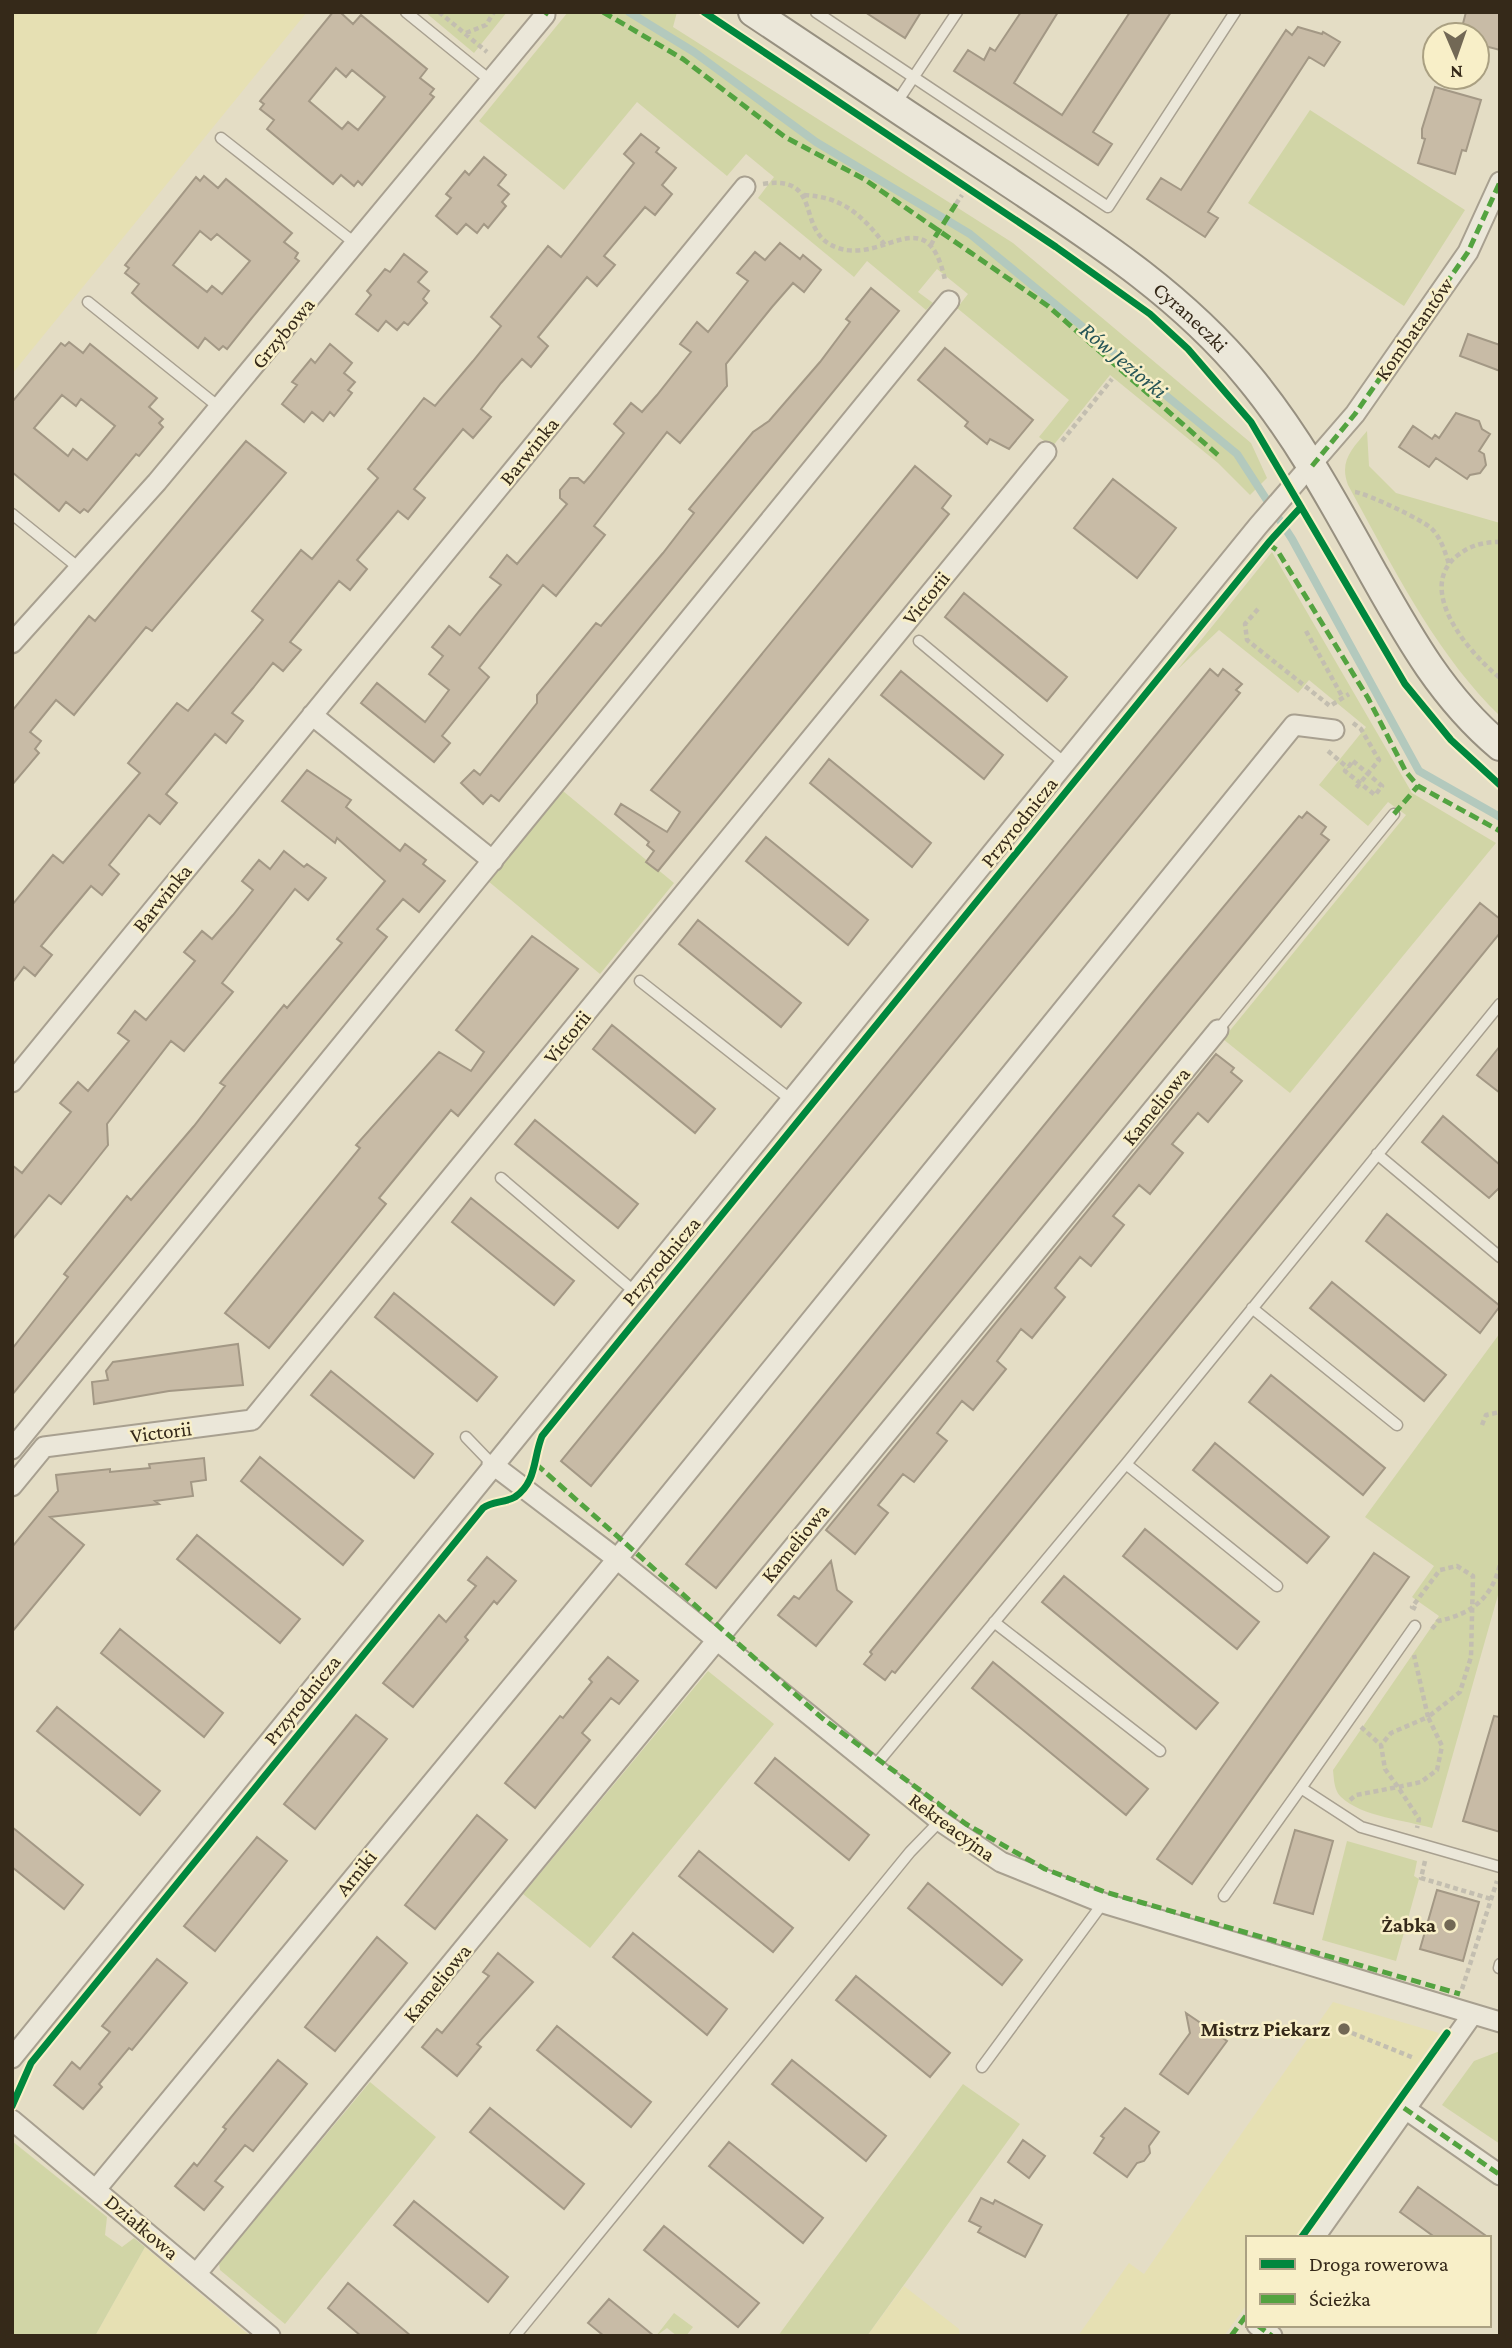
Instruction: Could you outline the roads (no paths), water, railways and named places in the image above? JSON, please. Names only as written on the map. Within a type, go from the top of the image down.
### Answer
[{"type":"street","name":"Cyraneczki","points":[[753,12],[1161,287],[1248,376],[1312,466],[1397,620],[1435,679],[1472,723],[1500,746]]},
{"type":"street","name":"Grzybowa","points":[[12,643],[220,408],[545,15]]},
{"type":"street","name":"Kombatantów","points":[[1312,466],[1355,414],[1468,252],[1500,182]]},
{"type":"street","name":"Barwinka","points":[[12,1082],[745,187]]},
{"type":"street","points":[[12,1449],[949,301]]},
{"type":"street","name":"Victorii","points":[[12,1486],[44,1447],[252,1420],[1046,452]]},
{"type":"street","name":"Przyrodnicza","points":[[12,2058],[1278,500],[1312,466]]},
{"type":"street","points":[[312,715],[493,861]]},
{"type":"street","name":"Arniki","points":[[97,2188],[617,1559],[1294,725],[1334,730]]},
{"type":"street","name":"Kameliowa","points":[[197,2273],[1218,1030]]},
{"type":"street","name":"Rekreacyjna","points":[[492,1464],[617,1559],[940,1821],[1001,1862],[1102,1903],[1500,2022]]},
{"type":"street","points":[[1315,2236],[1472,2014]]},
{"type":"street","points":[[1404,2108],[1500,2175]]},
{"type":"street","name":"Działkowa","points":[[12,2120],[97,2188],[270,2336]]},
{"type":"lane","points":[[406,12],[491,81]]},
{"type":"lane","points":[[816,12],[1108,207],[1235,12]]},
{"type":"lane","points":[[894,106],[957,12]]},
{"type":"lane","points":[[221,138],[356,244]]},
{"type":"lane","points":[[88,302],[220,408]]},
{"type":"lane","points":[[12,514],[79,568]]},
{"type":"lane","points":[[919,641],[1066,764]]},
{"type":"lane","name":"Kameliowa","points":[[1218,1030],[1394,814]]},
{"type":"lane","points":[[640,981],[790,1099]]},
{"type":"lane","points":[[873,1768],[1126,1464],[1500,1004]]},
{"type":"lane","points":[[1377,1154],[1500,1257]]},
{"type":"lane","points":[[501,1178],[635,1292]]},
{"type":"lane","points":[[1252,1308],[1397,1425]]},
{"type":"lane","points":[[466,1437],[492,1464]]},
{"type":"lane","points":[[1126,1464],[1277,1586]]},
{"type":"lane","points":[[994,1622],[1160,1751]]},
{"type":"lane","points":[[1224,1896],[1415,1626]]},
{"type":"lane","points":[[1301,1788],[1362,1828],[1499,1873]]},
{"type":"lane","points":[[515,2336],[910,1852],[940,1821]]},
{"type":"lane","points":[[982,2067],[1102,1903]]},
{"type":"waterway","name":"Rów Jeziorki","points":[[629,12],[694,52],[816,142],[970,234],[1237,454],[1292,539],[1419,771],[1500,817]]},
{"type":"place","name":"Żabka","points":[[1450,1925]]},
{"type":"place","name":"Mistrz Piekarz","points":[[1344,2029]]}]
